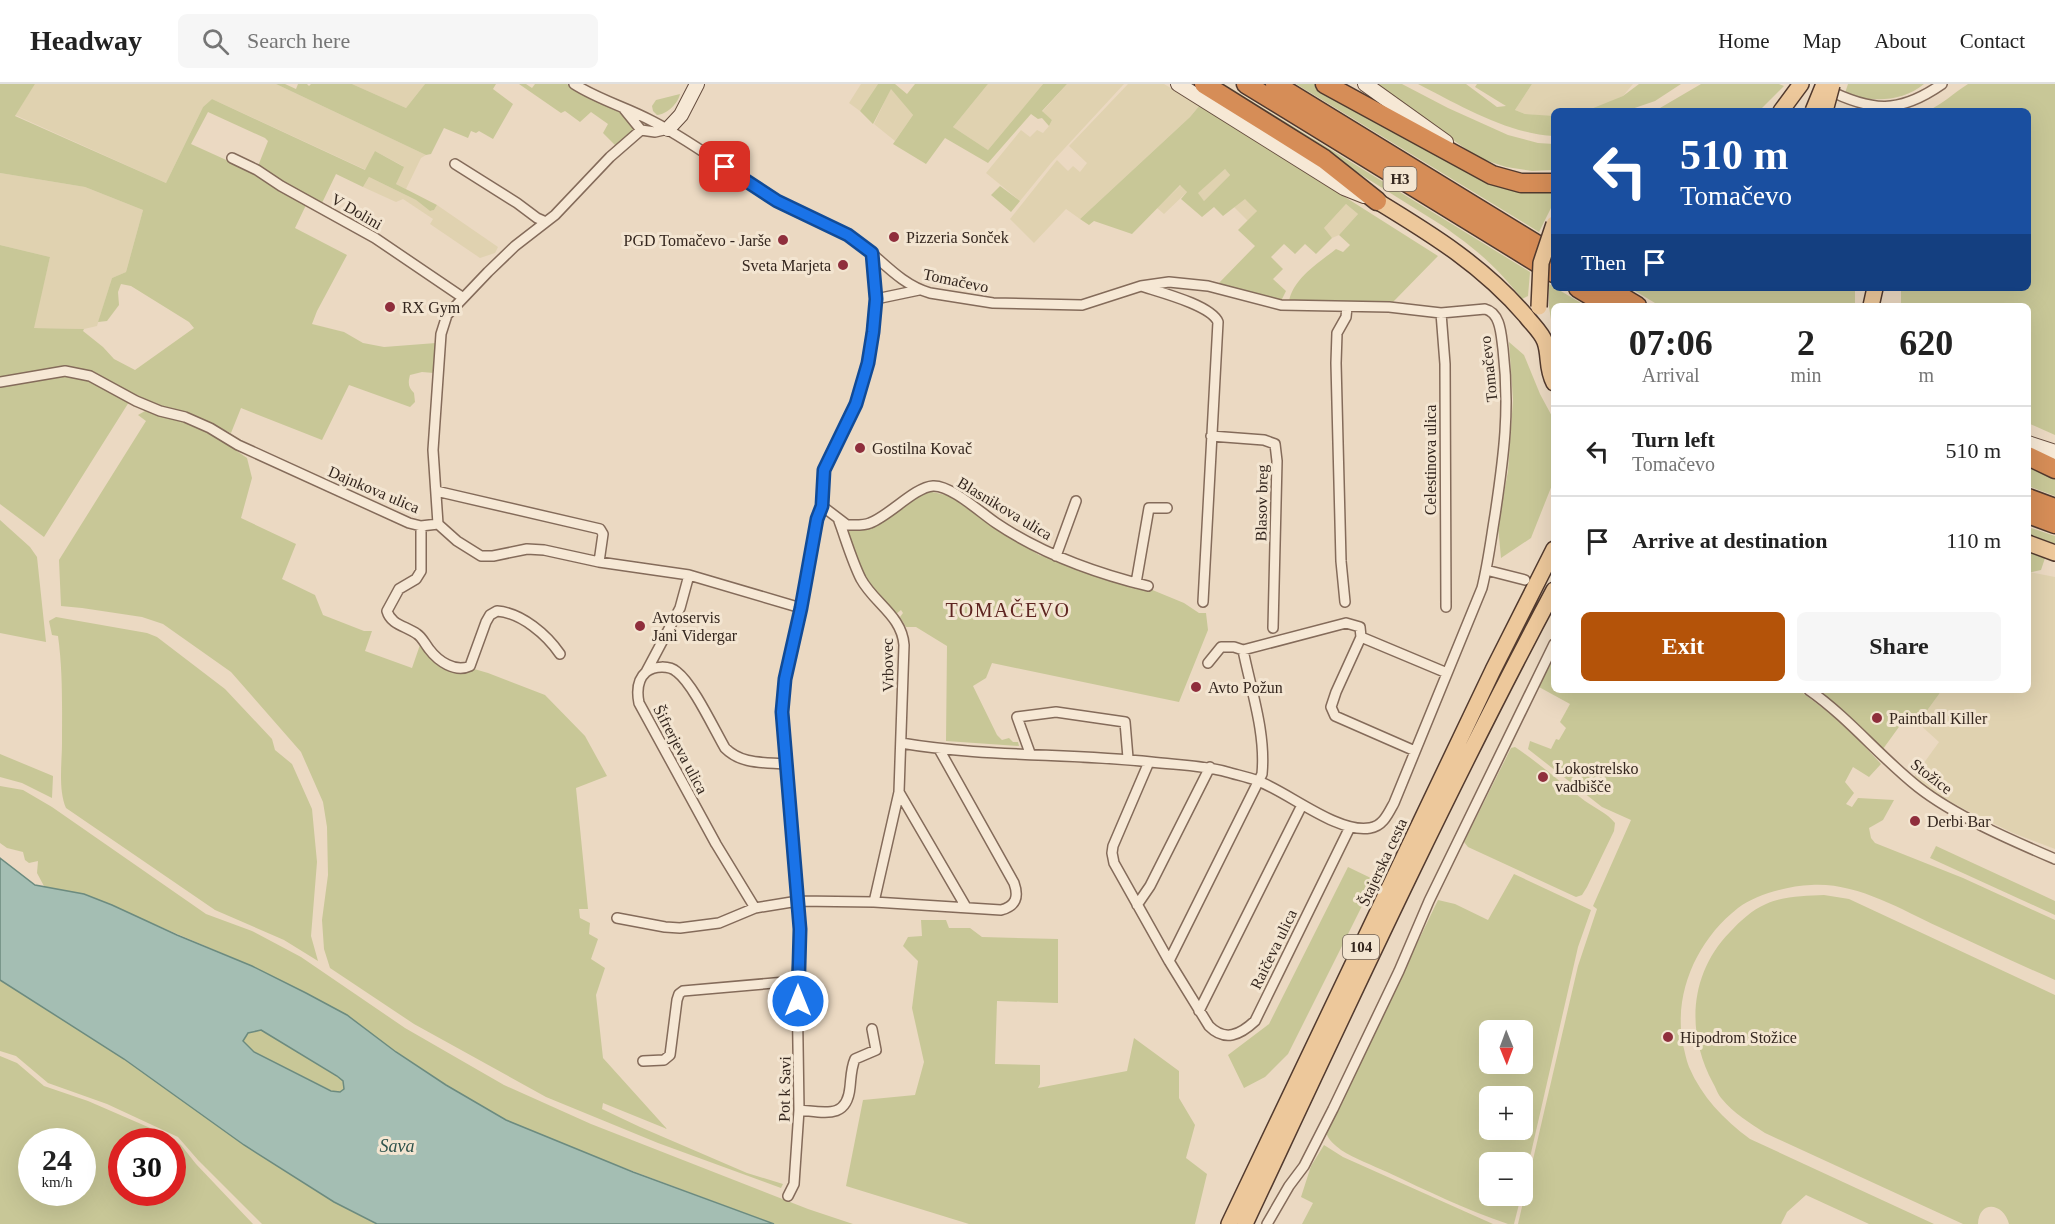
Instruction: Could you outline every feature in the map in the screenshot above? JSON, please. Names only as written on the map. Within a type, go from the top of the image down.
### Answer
[{"type":"highway","points":[[1204,84],[1324,159],[1377,201]]},
{"type":"highway","name":"H3","points":[[1246,84],[1551,271]]},
{"type":"highway","name":"H3","points":[[1275,84],[1551,253]]},
{"type":"highway","points":[[1325,84],[1492,175],[1521,183],[1551,183]]},
{"type":"highway","points":[[1583,291],[1603,303]]},
{"type":"highway","points":[[1612,291],[1632,303]]},
{"type":"highway","points":[[2031,457],[2055,469]]},
{"type":"highway","points":[[2031,499],[2055,508]]},
{"type":"highway","points":[[2031,515],[2055,524]]},
{"type":"main road","points":[[1785,106],[1801,84]]},
{"type":"main road","points":[[1814,108],[1824,84]]},
{"type":"main road","points":[[1826,108],[1833,84]]},
{"type":"main road","points":[[1377,201],[1449,246],[1484,273],[1521,310],[1551,353]]},
{"type":"main road","points":[[1551,233],[1541,263],[1539,307],[1551,376]]},
{"type":"main road","points":[[2031,544],[2055,553]]},
{"type":"main road","name":"Štajerska cesta","points":[[1229,1224],[1493,670],[1551,555]]},
{"type":"main road","name":"Štajerska cesta","points":[[1245,1224],[1403,889],[1500,692],[1551,596]]},
{"type":"street","name":"Tomačevo","points":[[574,84],[602,100],[668,129],[777,201],[848,235],[894,274],[920,290],[993,303],[1071,306],[1090,303],[1141,286],[1183,282],[1208,286],[1281,305],[1389,307],[1441,313],[1489,310],[1496,317],[1500,330],[1507,416],[1503,464],[1486,570]]},
{"type":"street","points":[[1178,84],[1344,188],[1377,201]]},
{"type":"street","points":[[1365,84],[1452,147],[1476,160],[1512,173],[1528,176],[1551,174]]},
{"type":"street","points":[[1816,84],[1852,102],[1875,107],[1912,101],[1942,84]]},
{"type":"street","points":[[624,109],[641,130],[655,132],[668,129],[668,118],[693,90]]},
{"type":"street","points":[[438,524],[433,450],[441,331],[447,315],[462,297],[515,246],[560,211],[610,158],[641,130]]},
{"type":"street","name":"V Dolini","points":[[232,158],[375,238],[462,297]]},
{"type":"street","points":[[455,164],[546,222]]},
{"type":"street","name":"Pot k Savi","points":[[788,1196],[794,1184],[799,1110],[797,981],[800,929],[782,712],[785,679],[817,519],[822,506],[824,470],[856,404],[863,384],[873,332],[876,299],[872,253]]},
{"type":"street","points":[[1141,286],[1196,306],[1216,318],[1219,330],[1203,602]]},
{"type":"street","points":[[876,299],[920,290]]},
{"type":"street","points":[[1345,602],[1341,561],[1336,363],[1337,333],[1346,317],[1347,307]]},
{"type":"street","name":"Celestinova ulica","points":[[1441,313],[1445,364],[1446,607]]},
{"type":"street","name":"Dajnkova ulica","points":[[0,382],[65,371],[90,376],[136,401],[210,428],[238,445],[409,523],[421,526],[438,524],[481,556],[535,549],[599,562],[688,575],[801,608]]},
{"type":"street","name":"Blasov breg","points":[[1211,436],[1264,440],[1275,444],[1277,461],[1273,628]]},
{"type":"street","points":[[2031,444],[2055,452]]},
{"type":"street","name":"Blasnikova ulica","points":[[839,521],[847,525],[870,523],[909,498],[936,485],[966,501],[1017,536],[1056,556],[1148,586]]},
{"type":"street","name":"Dajnkova ulica","points":[[436,491],[600,529],[603,534],[599,562]]},
{"type":"street","points":[[1056,556],[1076,501]]},
{"type":"street","points":[[822,506],[839,521]]},
{"type":"street","points":[[1136,583],[1149,508],[1167,508]]},
{"type":"street","name":"Vrbovec","points":[[839,521],[861,579],[871,595],[895,618],[903,636],[899,792],[874,902]]},
{"type":"street","points":[[421,526],[421,571],[416,579],[403,585],[394,596],[387,611],[391,619],[416,634],[442,661],[459,669],[470,666],[486,621],[497,610],[535,628],[549,639],[560,654]]},
{"type":"street","points":[[901,743],[939,749],[1128,759],[1210,767],[1259,782],[1350,827],[1372,828],[1384,820],[1394,803],[1482,588],[1486,570],[1525,580]]},
{"type":"street","points":[[646,672],[680,609],[688,575]]},
{"type":"street","points":[[1208,663],[1221,647],[1234,646],[1243,650],[1346,623],[1360,627],[1360,637],[1336,692],[1332,712],[1335,716],[1414,751]]},
{"type":"street","points":[[1360,637],[1448,673]]},
{"type":"street","points":[[1169,961],[1259,782],[1263,759],[1243,650]]},
{"type":"street","points":[[1267,1224],[1289,1186],[1304,1166],[1319,1137],[1399,971],[1429,901],[1551,650]]},
{"type":"street","points":[[646,672],[667,667],[678,672],[691,689],[725,748],[735,758],[751,762],[787,764]]},
{"type":"street","name":"Šifrerjeva ulica","points":[[646,672],[638,687],[639,703],[716,844],[755,908]]},
{"type":"street","name":"Stožice","points":[[1813,693],[1860,733],[1917,787],[1941,804],[2055,859]]},
{"type":"street","points":[[1030,753],[1017,717],[1056,712],[1125,722],[1128,759]]},
{"type":"street","points":[[617,918],[680,928],[719,923],[755,908],[798,901],[874,902],[1001,910],[1008,908],[1015,903],[1016,889],[939,749]]},
{"type":"street","name":"Raičeva ulica","points":[[1149,762],[1118,832],[1112,853],[1114,863],[1199,1011],[1209,1026],[1223,1035],[1231,1035],[1244,1030],[1255,1021],[1350,827]]},
{"type":"street","points":[[1137,906],[1150,886],[1210,767]]},
{"type":"street","points":[[899,792],[966,907]]},
{"type":"street","points":[[1199,1011],[1302,805]]},
{"type":"street","points":[[643,1061],[664,1060],[670,1055],[679,994],[797,981]]},
{"type":"street","points":[[799,1110],[834,1112],[844,1107],[849,1096],[855,1059],[876,1050],[872,1029]]},
{"type":"shaded area","points":[[0,84],[35,84],[15,116],[166,183],[203,107],[212,99],[365,170],[375,151],[404,167],[396,184],[437,205],[434,210],[430,211],[416,200],[369,177],[363,187],[336,174],[321,205],[282,184],[258,166],[268,141],[265,138],[208,112],[191,144],[257,174],[271,185],[307,203],[295,228],[347,255],[312,324],[344,332],[363,343],[384,347],[436,343],[434,373],[422,372],[410,375],[409,385],[414,393],[415,402],[410,407],[349,385],[322,440],[241,408],[231,433],[186,413],[159,406],[94,374],[73,369],[0,379],[0,245],[50,257],[34,328],[84,329],[83,331],[114,359],[135,370],[194,328],[189,322],[131,286],[121,284],[118,292],[119,305],[107,321],[98,322],[112,278],[126,272],[143,210],[85,187],[0,173]]},
{"type":"shaded area","points":[[35,84],[276,84],[426,155],[421,158],[406,189],[396,184],[403,166],[375,151],[366,170],[212,99],[203,107],[166,183],[15,115]]},
{"type":"shaded area","points":[[276,84],[285,84],[296,89],[298,84],[309,86],[311,84],[352,84],[406,108],[425,84],[496,84],[493,89],[513,104],[493,139],[479,131],[476,133],[471,131],[468,138],[444,128],[431,154],[426,155]]},
{"type":"shaded area","points":[[352,84],[425,84],[406,108]]},
{"type":"shaded area","points":[[519,84],[526,84],[532,88],[535,84],[567,84],[589,98],[621,113],[634,129],[633,133],[616,146],[603,133],[608,124],[591,112],[580,122],[565,111],[561,113]]},
{"type":"shaded area","points":[[861,84],[878,84],[860,111],[849,103]]},
{"type":"shaded area","points":[[878,84],[895,84],[907,94],[915,84],[988,84],[953,127],[988,150],[1043,84],[1067,84],[1042,111],[1052,120],[1049,126],[1042,118],[1038,119],[1031,114],[988,163],[945,138],[926,164],[893,144],[913,115],[891,89],[873,124],[860,111]]},
{"type":"shaded area","points":[[988,84],[1043,84],[988,150],[953,127]]},
{"type":"shaded area","points":[[1067,84],[1124,84],[1051,163],[1020,201],[986,173],[1021,130],[1030,137],[1037,130],[1043,133],[1052,120],[1042,112]]},
{"type":"shaded area","points":[[1128,84],[1164,84],[1200,105],[1190,117],[1080,219],[1066,209],[1034,243],[1010,219],[1057,160],[1068,171],[1073,166],[1080,172],[1087,163],[1069,146]]},
{"type":"shaded area","points":[[1216,84],[1224,84],[1530,272],[1528,296],[1522,299],[1486,259],[1443,226]]},
{"type":"shaded area","points":[[1296,84],[1315,84],[1473,170],[1551,187],[1551,208],[1539,232]]},
{"type":"shaded area","points":[[1373,84],[1402,84],[1508,135],[1538,143],[1551,144],[1551,170],[1532,171],[1506,167],[1479,158]]},
{"type":"shaded area","points":[[1418,84],[1466,84],[1497,107],[1506,106],[1475,87],[1477,84],[1532,84],[1515,110],[1525,114],[1551,116],[1551,136],[1519,130],[1467,109]]},
{"type":"shaded area","points":[[1532,84],[1633,84],[1623,96],[1596,108],[1551,108],[1551,116],[1525,114],[1515,110]]},
{"type":"shaded area","points":[[1639,84],[1681,84],[1655,101],[1635,108],[1593,108],[1623,96]]},
{"type":"shaded area","points":[[1701,84],[1779,84],[1784,86],[1762,108],[1660,108]]},
{"type":"shaded area","points":[[1848,84],[1924,84],[1906,94],[1876,99],[1845,93]]},
{"type":"shaded area","points":[[1968,84],[2055,84],[2055,435],[2031,424],[2031,303],[1901,303],[1901,291],[2031,291],[2031,108],[1933,108]]},
{"type":"shaded area","points":[[891,88],[913,115],[895,141],[874,124]]},
{"type":"shaded area","points":[[680,94],[669,110],[657,115],[653,111],[652,106],[656,100]]},
{"type":"shaded area","points":[[1200,105],[1438,256],[1393,302],[1289,302],[1295,286],[1308,272],[1336,249],[1343,252],[1350,245],[1339,235],[1358,214],[1346,204],[1324,228],[1332,238],[1316,254],[1305,244],[1295,254],[1284,244],[1271,257],[1283,269],[1273,279],[1286,291],[1282,299],[1258,297],[1217,285],[1255,246],[1238,230],[1257,211],[1245,199],[1223,216],[1214,207],[1202,217],[1181,199],[1187,192],[1180,185],[1132,234],[1094,221],[1089,225],[1080,219],[1190,117]],"holes":[[[1225,169],[1230,175],[1204,201],[1198,193]]]},
{"type":"shaded area","points":[[1225,169],[1230,175],[1204,201],[1197,193]]},
{"type":"shaded area","points":[[0,173],[85,187],[143,210],[126,272],[112,278],[97,326],[84,329],[33,328],[50,257],[0,245]]},
{"type":"shaded area","points":[[369,177],[416,200],[430,211],[434,210],[437,205],[498,247],[495,253],[480,258],[430,224],[433,219],[403,199],[396,202],[363,187]]},
{"type":"shaded area","points":[[1181,185],[1187,192],[1164,214],[1157,208]]},
{"type":"shaded area","points":[[1000,186],[1020,201],[1011,212],[991,195]]},
{"type":"shaded area","points":[[1245,198],[1257,211],[1248,221],[1234,207]]},
{"type":"shaded area","points":[[1346,204],[1358,214],[1339,235],[1332,238],[1323,229]]},
{"type":"shaded area","points":[[1549,284],[1551,291],[1561,291],[1581,303],[1551,303],[1551,319]]},
{"type":"shaded area","points":[[1635,291],[1855,291],[1855,303],[1655,303]]},
{"type":"shaded area","points":[[1509,342],[1524,355],[1551,414],[1551,488],[1531,538],[1501,558],[1498,526],[1508,471],[1513,400]]},
{"type":"shaded area","points":[[63,374],[90,380],[129,402],[44,537],[0,504],[0,384]]},
{"type":"shaded area","points":[[145,411],[185,421],[208,431],[247,458],[252,478],[241,518],[296,544],[282,579],[315,595],[323,615],[364,631],[372,631],[365,651],[412,668],[421,642],[433,657],[488,673],[545,695],[585,736],[607,776],[576,788],[588,909],[579,909],[580,918],[590,923],[589,934],[598,939],[591,959],[605,968],[596,995],[603,1058],[667,1129],[603,1103],[602,1109],[747,1173],[783,1184],[781,1188],[658,1143],[546,1097],[414,1024],[330,968],[324,949],[322,920],[328,875],[327,827],[323,802],[301,752],[231,672],[163,624],[142,617],[61,606],[59,560],[146,421],[138,415]]},
{"type":"shaded area","points":[[2031,464],[2055,476],[2055,496],[2031,487]]},
{"type":"shaded area","points":[[928,491],[950,496],[996,529],[1039,555],[1150,589],[1184,603],[1199,613],[1206,613],[1208,630],[1179,702],[992,663],[986,678],[973,686],[997,735],[1002,740],[1009,738],[1013,742],[1018,742],[1019,746],[946,741],[947,646],[916,627],[906,627],[900,617],[903,613],[901,610],[896,614],[867,583],[848,531],[862,529]]},
{"type":"shaded area","points":[[0,520],[30,547],[37,557],[46,642],[0,633]]},
{"type":"shaded area","points":[[2031,528],[2055,536],[2055,547],[2031,538]]},
{"type":"shaded area","points":[[2031,552],[2045,558],[2041,570],[2031,572]]},
{"type":"shaded area","points":[[2031,572],[2055,577],[2055,849],[2013,833],[1928,791],[1913,778],[1939,742],[1918,723],[1940,693],[2031,693]]},
{"type":"shaded area","points":[[56,617],[147,633],[157,637],[225,689],[272,739],[275,750],[292,764],[312,809],[317,862],[311,936],[318,961],[284,940],[215,910],[66,808],[61,784],[60,649],[58,636],[52,635],[49,621]]},
{"type":"shaded area","points":[[1551,663],[1551,693],[1803,693],[1832,715],[1881,764],[1869,777],[1853,767],[1845,782],[1854,793],[1846,804],[1852,807],[1858,798],[1894,800],[1883,820],[1869,828],[1871,838],[1875,843],[1963,878],[2055,920],[2055,980],[1861,892],[1828,885],[1802,886],[1763,895],[1738,908],[1711,936],[1691,969],[1682,1006],[1683,1045],[1694,1078],[1722,1115],[1750,1139],[1934,1224],[1869,1224],[1806,1195],[1787,1212],[1781,1224],[1518,1224],[1522,1206],[1533,1206],[1533,1160],[1578,966],[1597,909],[1593,906],[1631,820],[1602,807],[1528,749],[1530,741],[1551,749],[1566,728],[1560,722],[1570,704],[1539,687]]},
{"type":"shaded area","name":"Paintball Killer","points":[[1817,693],[1940,693],[1918,723],[1911,718],[1904,720],[1883,749]]},
{"type":"shaded area","points":[[1515,747],[1585,801],[1605,813],[1615,823],[1614,831],[1582,895],[1576,897],[1468,847],[1464,842],[1511,748]]},
{"type":"shaded area","points":[[0,754],[53,776],[52,798],[22,783],[0,777]]},
{"type":"shaded area","points":[[0,786],[23,790],[52,807],[206,914],[252,931],[301,957],[405,1028],[504,1085],[591,1124],[808,1209],[853,1224],[774,1224],[566,1146],[506,1120],[252,966],[84,894],[45,888],[37,873],[38,861],[29,863],[25,860],[23,852],[7,848],[0,843]]},
{"type":"shaded area","points":[[1936,846],[2055,901],[2055,915],[1930,858]]},
{"type":"shaded area","points":[[1348,867],[1375,880],[1288,1054],[1265,1077],[1244,1088],[1228,1055],[1269,1024]]},
{"type":"shaded area","points":[[1514,874],[1591,910],[1578,947],[1531,1152],[1479,1152],[1479,1206],[1518,1206],[1514,1224],[1508,1224],[1462,1206],[1352,1156],[1334,1144],[1326,1132],[1438,900],[1455,904],[1488,920]]},
{"type":"shaded area","points":[[1824,895],[1849,899],[2055,995],[2055,1224],[2009,1224],[1997,1208],[1987,1207],[1979,1216],[1978,1224],[1963,1224],[1765,1133],[1736,1113],[1721,1097],[1704,1064],[1698,1044],[1696,1004],[1699,985],[1706,966],[1716,948],[1730,932],[1756,909],[1780,899]]},
{"type":"shaded area","points":[[921,920],[946,920],[949,928],[970,928],[982,937],[1058,939],[1058,1003],[997,1001],[995,1064],[1040,1065],[1038,1088],[1127,1071],[1134,1038],[1179,1071],[1179,1098],[1195,1125],[1186,1158],[1207,1174],[1195,1224],[969,1224],[846,1186],[863,1100],[915,1095],[924,1062],[912,1008],[918,961],[903,946],[908,937],[922,936]]},
{"type":"shaded area","points":[[0,980],[124,1059],[244,1145],[334,1202],[377,1224],[262,1224],[186,1146],[186,1128],[159,1128],[107,1104],[48,1083],[16,1056],[0,1051]]},
{"type":"shaded area","points":[[261,1030],[337,1076],[343,1081],[344,1089],[340,1092],[332,1091],[254,1052],[242,1041],[248,1033]]},
{"type":"shaded area","points":[[0,1056],[17,1063],[44,1086],[88,1101],[150,1128],[108,1128],[108,1206],[186,1206],[186,1151],[253,1224],[0,1224]]},
{"type":"shaded area","points":[[1324,1145],[1343,1157],[1493,1224],[1302,1224],[1313,1203],[1301,1197],[1311,1166]]},
{"type":"water","name":"Sava","points":[[0,858],[35,885],[84,894],[112,905],[252,966],[306,993],[347,1015],[396,1052],[506,1120],[633,1172],[774,1224],[377,1224],[334,1202],[244,1145],[124,1059],[0,980]],"holes":[[[261,1030],[343,1081],[344,1089],[340,1092],[331,1091],[254,1052],[243,1041],[248,1033]]]},
{"type":"place","name":"Pizzeria Sonček","points":[[894,237]]},
{"type":"place","name":"PGD Tomačevo - Jarše","points":[[783,240]]},
{"type":"place","name":"Sveta Marjeta","points":[[843,265]]},
{"type":"place","name":"RX Gym","points":[[390,307]]},
{"type":"place","name":"Gostilna Kovač","points":[[860,448]]},
{"type":"place","name":"Avtoservis Jani Vidergar","points":[[640,626]]},
{"type":"place","name":"Avto Požun","points":[[1196,687]]},
{"type":"place","name":"Paintball Killer","points":[[1877,718]]},
{"type":"place","name":"Lokostrelsko vadbišče","points":[[1543,777]]},
{"type":"place","name":"Derbi Bar","points":[[1915,821]]},
{"type":"place","name":"Hipodrom Stožice","points":[[1668,1037]]},
{"type":"district","name":"TOMAČEVO","points":[[1008,610]]},
{"type":"route","points":[[725,167],[794,211],[848,235],[872,253],[876,299],[868,363],[856,404],[824,470],[822,506],[817,519],[785,679],[782,712],[800,929],[798,1001]]}]
